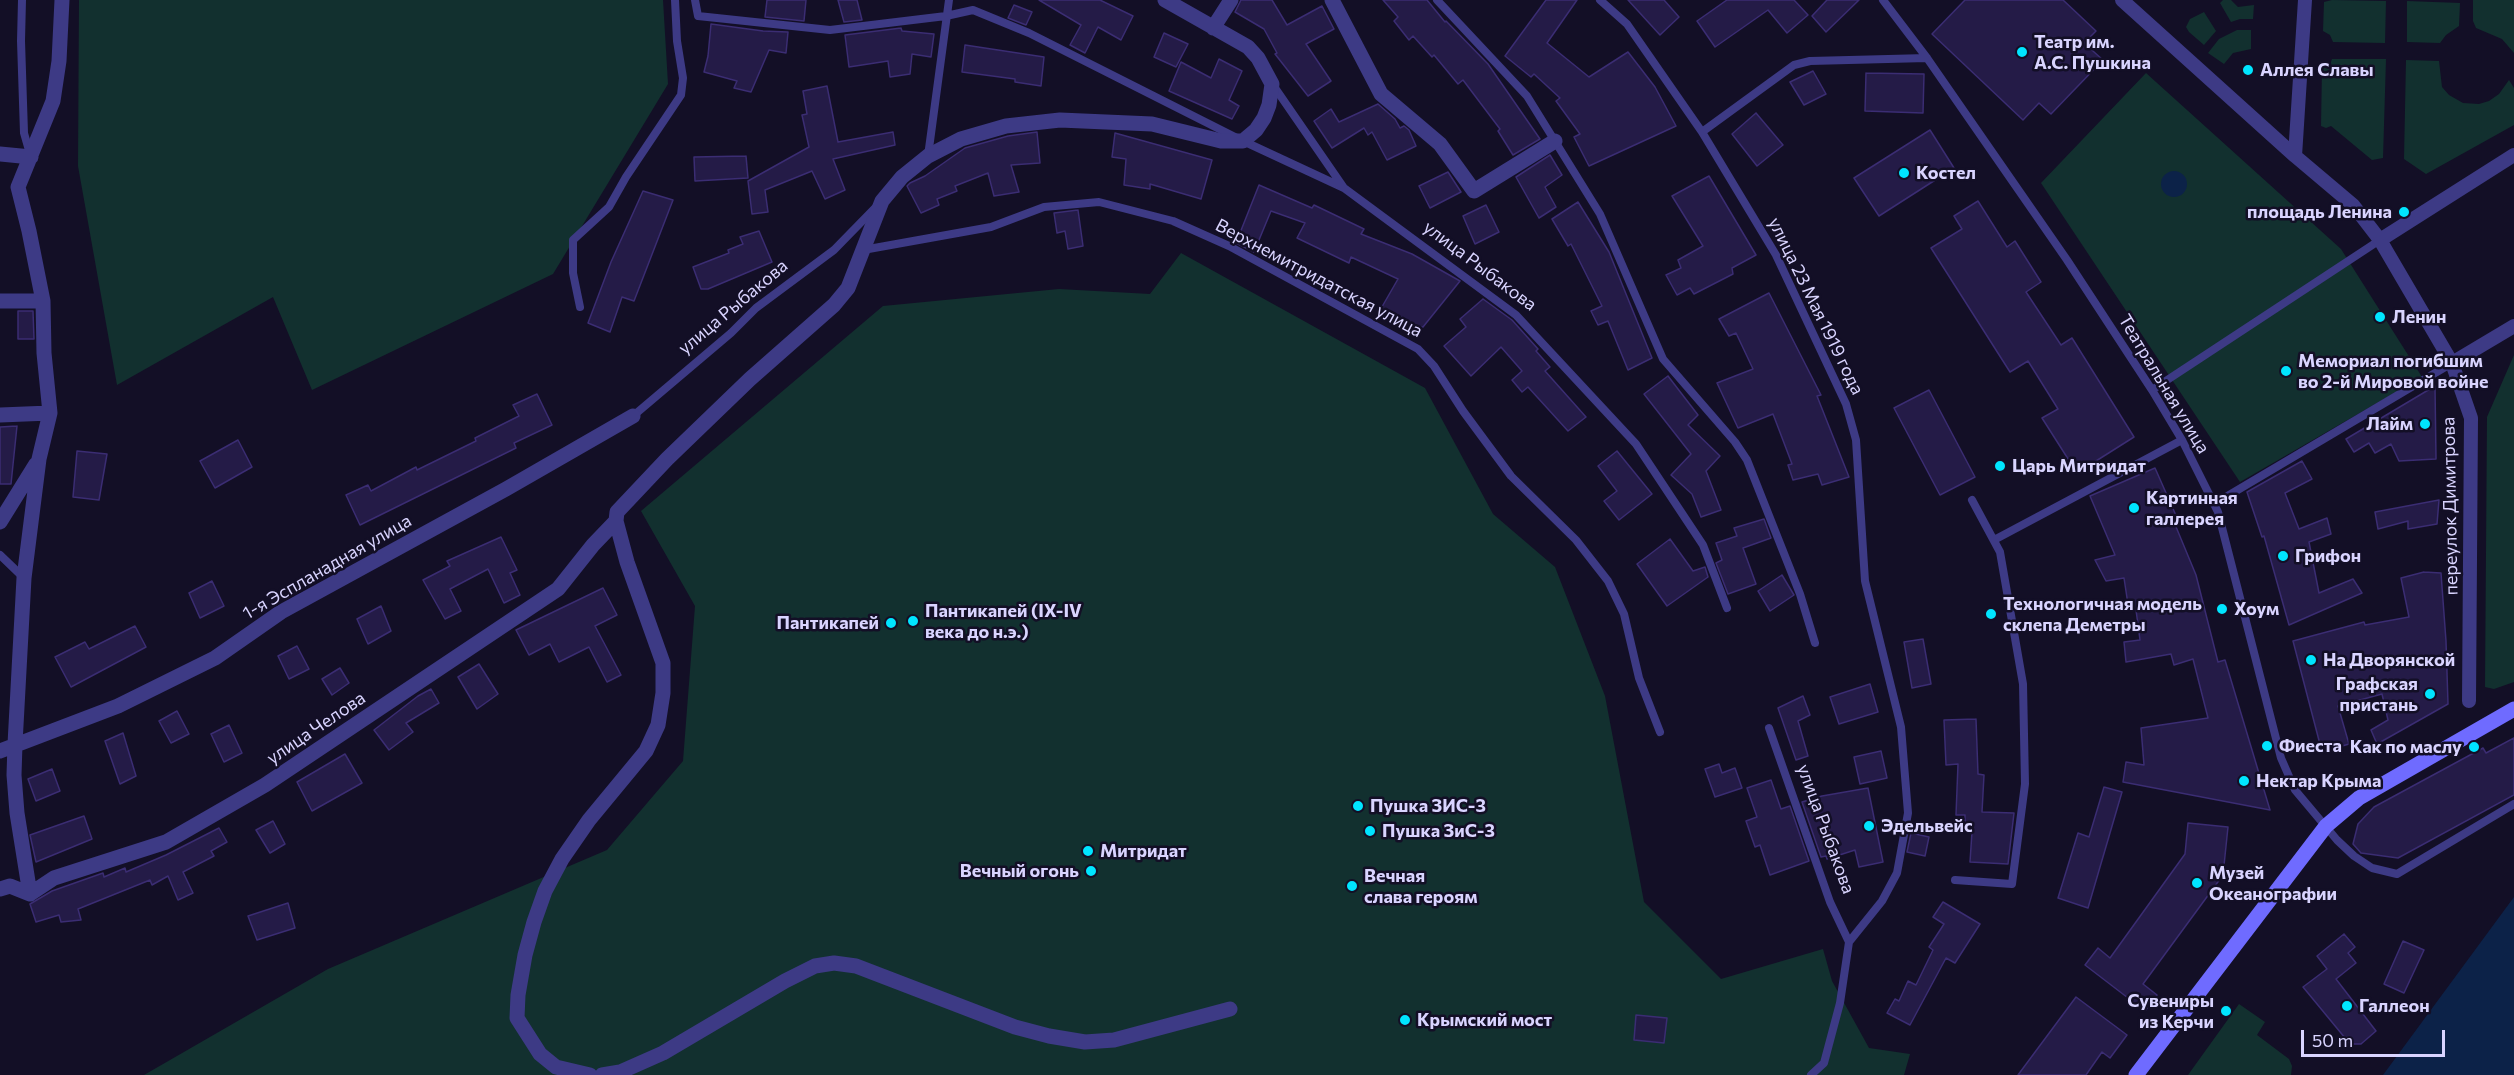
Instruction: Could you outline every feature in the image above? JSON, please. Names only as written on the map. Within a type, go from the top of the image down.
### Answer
[{"type":"main road","points":[[2136,1075],[2326,826],[2359,798],[2514,709]]},
{"type":"street","points":[[0,889],[9,886],[30,894],[17,813],[14,775],[15,744],[24,578],[39,459],[50,412],[44,354],[43,301],[18,187],[52,101],[59,61],[62,0]]},
{"type":"street","name":"улица Рыбакова","points":[[1165,0],[1248,47],[1272,84]]},
{"type":"street","points":[[1213,28],[1231,0]]},
{"type":"street","points":[[1332,0],[1381,94],[1440,144],[1474,191],[1555,141]]},
{"type":"street","name":"переулок Димитрова","points":[[2122,0],[2295,156],[2353,205],[2380,240],[2452,363],[2471,418],[2469,701]]},
{"type":"street","points":[[2295,156],[2305,0]]},
{"type":"street","points":[[1243,141],[1256,130],[1264,118],[1272,84]]},
{"type":"street","name":"улица Челова","points":[[30,894],[54,878],[166,842],[265,785],[558,589],[593,544],[615,521],[617,512],[625,501],[750,380],[834,305],[848,288],[882,201],[902,177],[928,156],[961,139],[1006,126],[1060,120],[1152,124],[1221,141],[1243,141]]},
{"type":"street","points":[[0,154],[31,157]]},
{"type":"street","points":[[2380,240],[2514,155]]},
{"type":"street","points":[[0,301],[43,301]]},
{"type":"street","points":[[2452,363],[2514,326]]},
{"type":"street","points":[[0,415],[50,412]]},
{"type":"street","name":"1-я Эспланадная улица","points":[[0,751],[118,706],[215,658],[281,612],[506,489],[633,416]]},
{"type":"street","points":[[0,522],[39,459]]},
{"type":"street","points":[[590,1075],[556,1067],[540,1054],[517,1018],[525,955],[545,891],[562,860],[590,820],[646,751],[658,725],[663,693],[663,663],[615,521]]},
{"type":"street","points":[[602,1075],[621,1072],[663,1053],[785,981],[815,966],[834,963],[856,966],[1015,1027],[1086,1042],[1114,1040],[1230,1009]]},
{"type":"lane","points":[[22,0],[24,133],[31,157]]},
{"type":"lane","points":[[580,307],[573,273],[573,240],[609,207],[626,177],[681,95],[683,78],[677,41],[675,0]]},
{"type":"lane","points":[[695,0],[698,16],[830,30],[946,16],[972,10],[1029,33],[1243,141],[1344,188]]},
{"type":"lane","points":[[928,156],[949,0]]},
{"type":"lane","points":[[1437,0],[1527,96],[1600,214],[1662,359],[1735,442],[1747,460],[1800,594],[1815,643]]},
{"type":"lane","name":"улица 23 Мая 1919 года","points":[[1600,0],[1627,24],[1702,132],[1776,255],[1846,404],[1856,440],[1865,581],[1901,727],[1908,813],[1897,873],[1882,901],[1849,942]]},
{"type":"lane","name":"Театральная улица","points":[[1883,0],[1927,58],[2067,260],[2152,390],[2182,441],[2214,504],[2235,574],[2281,758],[2295,790],[2354,856],[2372,868],[2397,874],[2514,804]]},
{"type":"lane","points":[[1702,132],[1794,65],[1810,61],[1927,58]]},
{"type":"lane","name":"улица Рыбакова","points":[[1272,84],[1344,188],[1516,315],[1636,444],[1703,545],[1727,608]]},
{"type":"lane","name":"улица Рыбакова","points":[[633,416],[731,333],[756,308],[834,250],[882,201]]},
{"type":"lane","name":"Верхнемитридатская улица","points":[[863,250],[991,227],[1044,207],[1099,202],[1173,220],[1229,246],[1418,349],[1434,366],[1463,411],[1511,476],[1576,540],[1608,581],[1624,614],[1639,678],[1660,732]]},
{"type":"lane","points":[[2152,390],[2380,240]]},
{"type":"lane","points":[[2214,504],[2452,363]]},
{"type":"lane","points":[[1994,540],[2182,441]]},
{"type":"lane","points":[[1954,880],[2012,884],[2025,784],[2023,684],[2000,552],[1971,500]]},
{"type":"lane","points":[[0,555],[24,578]]},
{"type":"lane","name":"улица Рыбакова","points":[[1769,728],[1830,902],[1849,942]]},
{"type":"lane","points":[[1811,1075],[1824,1063],[1840,1003],[1849,942]]},
{"type":"green space","points":[[79,0],[663,0],[668,84],[553,274],[312,390],[273,297],[117,385],[78,166]]},
{"type":"green space","points":[[2223,0],[2231,0],[2238,7],[2254,5],[2253,19],[2231,22],[2220,3]]},
{"type":"green space","points":[[2332,0],[2386,1],[2385,43],[2333,42],[2330,35],[2323,31],[2324,2]]},
{"type":"green space","points":[[2473,0],[2514,0],[2514,53],[2502,39],[2476,28],[2473,21]]},
{"type":"green space","points":[[2407,1],[2460,3],[2459,26],[2446,35],[2440,43],[2407,42]]},
{"type":"green space","points":[[2204,12],[2216,31],[2204,45],[2186,27],[2190,19]]},
{"type":"green space","points":[[2237,30],[2251,30],[2251,49],[2233,53],[2224,64],[2208,53],[2219,39]]},
{"type":"green space","points":[[2332,59],[2386,59],[2383,158],[2372,160],[2331,126],[2326,128],[2321,126],[2322,68],[2330,65]]},
{"type":"green space","points":[[2406,60],[2439,61],[2442,87],[2449,95],[2463,103],[2479,104],[2489,101],[2499,94],[2509,80],[2514,88],[2514,125],[2426,174],[2404,159]]},
{"type":"green space","points":[[2146,73],[2341,249],[2422,377],[2240,482],[2041,183]]},
{"type":"green space","points":[[1181,253],[1425,388],[1493,514],[1555,567],[1605,696],[1644,902],[1721,979],[1823,949],[1832,981],[1869,1048],[1910,1054],[1904,1075],[144,1075],[328,969],[607,850],[683,761],[695,606],[641,511],[883,306],[1059,289],[1150,294]]},
{"type":"green space","points":[[2514,355],[2514,682],[2494,689],[2485,687],[2487,417]]},
{"type":"green space","points":[[2239,1004],[2265,1022],[2257,1035],[2289,1059],[2292,1066],[2291,1075],[2188,1075]]},
{"type":"water","points":[[2174,171],[2183,175],[2187,184],[2183,193],[2174,197],[2165,193],[2161,184],[2165,175]]},
{"type":"water","points":[[2514,897],[2514,1075],[2383,1075]]},
{"type":"building","points":[[767,0],[806,0],[804,21],[765,17]]},
{"type":"building","points":[[838,0],[857,0],[862,20],[844,22]]},
{"type":"building","points":[[1039,0],[1100,0],[1133,16],[1121,40],[1098,27],[1085,53],[1070,45],[1081,25]]},
{"type":"building","points":[[1241,0],[1272,0],[1287,25],[1322,6],[1334,29],[1306,44],[1331,81],[1308,96],[1275,54],[1277,53],[1264,29],[1235,12]]},
{"type":"building","points":[[1383,0],[1427,0],[1445,22],[1488,64],[1540,139],[1513,155],[1498,131],[1500,129],[1463,80],[1458,84],[1434,55],[1432,57],[1413,36],[1409,40],[1394,21],[1398,17]]},
{"type":"building","points":[[1546,0],[1577,0],[1547,43],[1589,77],[1628,52],[1655,87],[1676,126],[1589,166],[1574,137],[1580,134],[1556,101],[1560,98],[1534,74],[1531,77],[1505,56]]},
{"type":"building","points":[[1628,0],[1664,0],[1679,17],[1660,35]]},
{"type":"building","points":[[1727,0],[1794,0],[1808,15],[1787,33],[1768,10],[1715,47],[1697,21]]},
{"type":"building","points":[[1827,0],[1859,0],[1826,32],[1812,16]]},
{"type":"building","name":"Театр им. А.С. Пушкина","points":[[1965,0],[2063,0],[2096,31],[2084,43],[2103,60],[2051,114],[2039,103],[2023,120],[1932,34]]},
{"type":"building","points":[[1014,5],[1032,12],[1026,25],[1008,18]]},
{"type":"building","points":[[711,24],[788,32],[786,53],[769,50],[751,92],[734,88],[737,81],[704,72]]},
{"type":"building","points":[[901,28],[902,31],[934,34],[931,57],[912,54],[910,74],[890,77],[888,61],[849,67],[845,35]]},
{"type":"building","points":[[1164,33],[1188,44],[1176,67],[1154,57]]},
{"type":"building","points":[[965,45],[1044,57],[1041,86],[1015,82],[1015,79],[962,72]]},
{"type":"building","points":[[1219,59],[1242,71],[1229,100],[1239,106],[1232,119],[1169,91],[1181,62],[1211,78]]},
{"type":"building","points":[[1813,71],[1826,94],[1804,105],[1790,82]]},
{"type":"building","points":[[1866,73],[1924,74],[1923,113],[1865,111]]},
{"type":"building","points":[[827,86],[838,142],[893,132],[895,145],[833,159],[845,190],[825,199],[812,171],[765,190],[768,212],[752,214],[748,181],[809,147],[802,115],[807,114],[803,91]]},
{"type":"building","points":[[1378,104],[1395,119],[1400,128],[1404,126],[1409,130],[1416,146],[1387,160],[1372,132],[1368,135],[1364,128],[1332,148],[1314,121],[1331,109],[1339,122]]},
{"type":"building","points":[[1756,113],[1783,145],[1757,166],[1732,134]]},
{"type":"building","name":"Костел","points":[[1930,130],[1954,168],[1879,216],[1854,178]]},
{"type":"building","points":[[1037,132],[1040,163],[1011,165],[1019,192],[994,196],[988,173],[955,186],[957,191],[937,199],[939,205],[921,213],[907,186],[910,183],[925,176],[965,148],[1008,136]]},
{"type":"building","points":[[1115,133],[1212,160],[1201,199],[1150,184],[1150,189],[1124,185],[1126,159],[1112,157]]},
{"type":"building","points":[[1550,155],[1562,175],[1545,187],[1556,207],[1539,218],[1516,177]]},
{"type":"building","points":[[746,156],[748,178],[695,181],[694,157]]},
{"type":"building","points":[[1448,172],[1461,192],[1430,208],[1419,186]]},
{"type":"building","points":[[1709,176],[1756,255],[1732,268],[1733,274],[1694,294],[1690,288],[1677,295],[1666,275],[1681,268],[1678,260],[1703,246],[1672,196]]},
{"type":"building","points":[[1259,185],[1312,208],[1314,205],[1364,229],[1361,234],[1412,254],[1460,281],[1423,327],[1417,327],[1403,318],[1400,322],[1379,312],[1398,279],[1351,257],[1349,263],[1297,238],[1305,223],[1271,211],[1254,252],[1236,243]]},
{"type":"building","points":[[643,191],[673,200],[634,301],[622,297],[610,332],[588,323],[611,262]]},
{"type":"building","points":[[1978,201],[2007,247],[2015,241],[2041,282],[2026,292],[2061,345],[2072,338],[2134,437],[2077,473],[2042,418],[2058,409],[2028,361],[2010,372],[1931,248],[1962,229],[1954,216]]},
{"type":"building","points":[[1578,202],[1609,252],[1652,358],[1628,370],[1608,321],[1598,325],[1591,311],[1602,306],[1571,244],[1568,246],[1552,219]]},
{"type":"building","points":[[1486,205],[1499,232],[1475,244],[1463,216]]},
{"type":"building","points":[[1078,210],[1083,246],[1068,249],[1065,231],[1057,233],[1054,213]]},
{"type":"building","points":[[759,231],[772,262],[708,289],[701,289],[693,267],[729,253],[728,250],[743,244],[740,237]]},
{"type":"building","points":[[1769,293],[1821,395],[1817,396],[1849,477],[1822,485],[1818,474],[1793,480],[1788,465],[1792,464],[1773,414],[1738,428],[1717,383],[1753,369],[1736,333],[1729,336],[1719,319]]},
{"type":"building","points":[[1483,299],[1512,320],[1538,349],[1536,351],[1550,367],[1545,371],[1586,417],[1568,431],[1528,387],[1522,392],[1512,380],[1522,371],[1501,347],[1471,376],[1444,346],[1466,327],[1460,319]]},
{"type":"building","points":[[18,311],[33,311],[34,339],[18,339]]},
{"type":"building","points":[[1668,376],[1698,415],[1688,425],[1720,456],[1706,471],[1721,510],[1701,517],[1692,494],[1671,475],[1691,454],[1644,394]]},
{"type":"building","points":[[2435,386],[2436,459],[2399,461],[2391,444],[2375,453],[2369,443],[2354,452],[2346,439]]},
{"type":"building","points":[[1929,390],[1975,477],[1940,495],[1894,408]]},
{"type":"building","points":[[537,394],[552,425],[514,443],[516,448],[360,525],[346,495],[368,485],[371,491],[416,467],[417,470],[476,441],[475,438],[519,416],[513,405]]},
{"type":"building","points":[[17,426],[11,484],[0,484],[0,427]]},
{"type":"building","points":[[238,440],[252,467],[215,488],[200,461]]},
{"type":"building","points":[[77,451],[107,454],[99,500],[73,497]]},
{"type":"building","points":[[1617,451],[1652,494],[1619,520],[1604,501],[1617,491],[1598,466]]},
{"type":"building","points":[[2302,461],[2312,479],[2285,493],[2299,529],[2327,518],[2331,534],[2309,542],[2319,593],[2353,579],[2362,593],[2289,625],[2264,536],[2262,537],[2247,492]]},
{"type":"building","points":[[2155,468],[2178,520],[2174,522],[2196,575],[2218,662],[2225,660],[2270,810],[2123,782],[2126,762],[2144,765],[2141,728],[2208,718],[2193,659],[2174,665],[2171,654],[2126,662],[2124,642],[2140,640],[2136,610],[2129,611],[2124,578],[2106,581],[2095,560],[2115,555],[2090,496]]},
{"type":"building","points":[[2439,500],[2437,524],[2408,529],[2408,521],[2378,529],[2375,512]]},
{"type":"building","points":[[1764,519],[1771,538],[1743,548],[1756,584],[1728,594],[1716,563],[1722,560],[1716,543],[1737,536],[1734,528]]},
{"type":"building","points":[[501,537],[517,570],[510,573],[520,595],[504,603],[488,569],[450,589],[461,611],[445,619],[423,580],[450,566],[447,561]]},
{"type":"building","points":[[1670,539],[1693,571],[1705,567],[1708,577],[1667,606],[1637,564]]},
{"type":"building","points":[[2424,572],[2441,573],[2448,704],[2377,744],[2371,730],[2388,720],[2382,694],[2338,706],[2349,744],[2322,752],[2293,641],[2364,622],[2365,625],[2409,617],[2401,578]]},
{"type":"building","points":[[1782,575],[1794,595],[1770,611],[1758,591]]},
{"type":"building","points":[[212,581],[224,606],[200,618],[189,593]]},
{"type":"building","points":[[603,588],[617,615],[595,626],[621,675],[607,682],[589,647],[559,662],[550,644],[529,655],[516,630]]},
{"type":"building","points":[[381,606],[391,631],[368,644],[357,619]]},
{"type":"building","points":[[135,626],[146,647],[71,687],[55,657],[85,642],[89,649]]},
{"type":"building","points":[[1923,639],[1931,684],[1912,688],[1904,642]]},
{"type":"building","points":[[297,646],[309,669],[289,679],[278,656]]},
{"type":"building","points":[[479,664],[498,694],[477,709],[458,677]]},
{"type":"building","points":[[340,668],[349,683],[332,695],[322,679]]},
{"type":"building","points":[[1870,684],[1878,712],[1839,724],[1830,697]]},
{"type":"building","points":[[431,689],[439,703],[406,723],[413,732],[389,750],[374,730],[418,696]]},
{"type":"building","points":[[1803,696],[1810,715],[1798,721],[1808,756],[1796,760],[1778,708]]},
{"type":"building","points":[[177,711],[189,734],[171,743],[159,721]]},
{"type":"building","points":[[1976,719],[1978,774],[1984,775],[1982,812],[2014,813],[2008,864],[1970,862],[1972,832],[1965,831],[1965,815],[1956,815],[1958,764],[1946,765],[1944,720]]},
{"type":"building","points":[[229,725],[242,753],[224,762],[211,734]]},
{"type":"building","points":[[123,733],[136,776],[120,784],[105,741]]},
{"type":"building","points":[[2514,738],[2514,795],[2398,858],[2361,853],[2353,844],[2358,824],[2374,807],[2483,748],[2486,753]]},
{"type":"building","points":[[1881,751],[1887,778],[1860,784],[1854,757]]},
{"type":"building","points":[[345,754],[362,783],[312,811],[297,782]]},
{"type":"building","points":[[1719,764],[1722,773],[1735,768],[1742,788],[1715,797],[1705,769]]},
{"type":"building","points":[[52,769],[60,791],[36,801],[28,779]]},
{"type":"building","points":[[1771,780],[1781,809],[1790,806],[1809,861],[1770,875],[1760,845],[1755,847],[1746,821],[1757,817],[1747,788]]},
{"type":"building","points":[[2104,787],[2122,792],[2088,908],[2058,898],[2078,833],[2089,837]]},
{"type":"building","points":[[1868,788],[1883,862],[1859,867],[1855,850],[1827,859],[1826,856],[1821,857],[1802,802]]},
{"type":"building","points":[[84,816],[92,839],[36,862],[30,835]]},
{"type":"building","points":[[273,821],[285,844],[270,853],[256,830]]},
{"type":"building","points":[[2188,823],[2228,827],[2223,875],[2143,984],[2157,995],[2145,1011],[2085,965],[2098,948],[2110,958],[2185,854]]},
{"type":"building","points":[[219,828],[227,842],[211,851],[214,856],[183,872],[193,893],[178,900],[168,876],[152,885],[150,880],[78,909],[81,920],[61,922],[59,915],[36,922],[30,904],[52,891],[103,873],[104,877],[125,868],[126,872]]},
{"type":"building","points":[[1911,833],[1929,837],[1925,856],[1907,852]]},
{"type":"building","points":[[1943,902],[1980,924],[1955,963],[1946,958],[1910,1025],[1887,1013],[1895,999],[1899,1001],[1908,981],[1916,985],[1933,950],[1929,947],[1944,924],[1933,917]]},
{"type":"building","points":[[288,903],[295,928],[257,940],[248,916]]},
{"type":"building","points":[[2344,934],[2355,947],[2348,953],[2356,963],[2336,979],[2376,1031],[2361,1044],[2350,1044],[2303,987],[2327,969],[2317,956]]},
{"type":"building","points":[[2403,941],[2424,950],[2404,993],[2384,984]]},
{"type":"building","points":[[2076,997],[2127,1035],[2110,1058],[2102,1052],[2086,1075],[2018,1075]]},
{"type":"building","points":[[1636,1015],[1667,1018],[1664,1043],[1634,1040]]},
{"type":"place","name":"Театр им. А.С. Пушкина","points":[[2022,52]]},
{"type":"place","name":"Аллея Славы","points":[[2248,70]]},
{"type":"place","name":"Костел","points":[[1904,173]]},
{"type":"place","name":"площадь Ленина","points":[[2404,212]]},
{"type":"place","name":"Ленин","points":[[2380,317]]},
{"type":"place","name":"Мемориал погибшим во 2-й Мировой войне","points":[[2286,371]]},
{"type":"place","name":"Лайм","points":[[2425,424]]},
{"type":"place","name":"Царь Митридат","points":[[2000,466]]},
{"type":"place","name":"Картинная галлерея","points":[[2134,508]]},
{"type":"place","name":"Грифон","points":[[2283,556]]},
{"type":"place","name":"Хоум","points":[[2222,609]]},
{"type":"place","name":"Технологичная модель склепа Деметры","points":[[1991,614]]},
{"type":"place","name":"Пантикапей (IX-IV века до н.э.)","points":[[913,621]]},
{"type":"place","name":"Пантикапей","points":[[891,623]]},
{"type":"place","name":"На Дворянской","points":[[2311,660]]},
{"type":"place","name":"Графская пристань","points":[[2430,694]]},
{"type":"place","name":"Фиеста","points":[[2267,746]]},
{"type":"place","name":"Как по маслу","points":[[2474,747]]},
{"type":"place","name":"Нектар Крыма","points":[[2244,781]]},
{"type":"place","name":"Пушка ЗИС-3","points":[[1358,806]]},
{"type":"place","name":"Эдельвейс","points":[[1869,826]]},
{"type":"place","name":"Пушка ЗиС-3","points":[[1370,831]]},
{"type":"place","name":"Митридат","points":[[1088,851]]},
{"type":"place","name":"Вечный огонь","points":[[1091,871]]},
{"type":"place","name":"Музей Океанографии","points":[[2197,883]]},
{"type":"place","name":"Вечная слава героям","points":[[1352,886]]},
{"type":"place","name":"Галлеон","points":[[2347,1006]]},
{"type":"place","name":"Сувениры из Керчи","points":[[2226,1011]]},
{"type":"place","name":"Крымский мост","points":[[1405,1020]]}]
